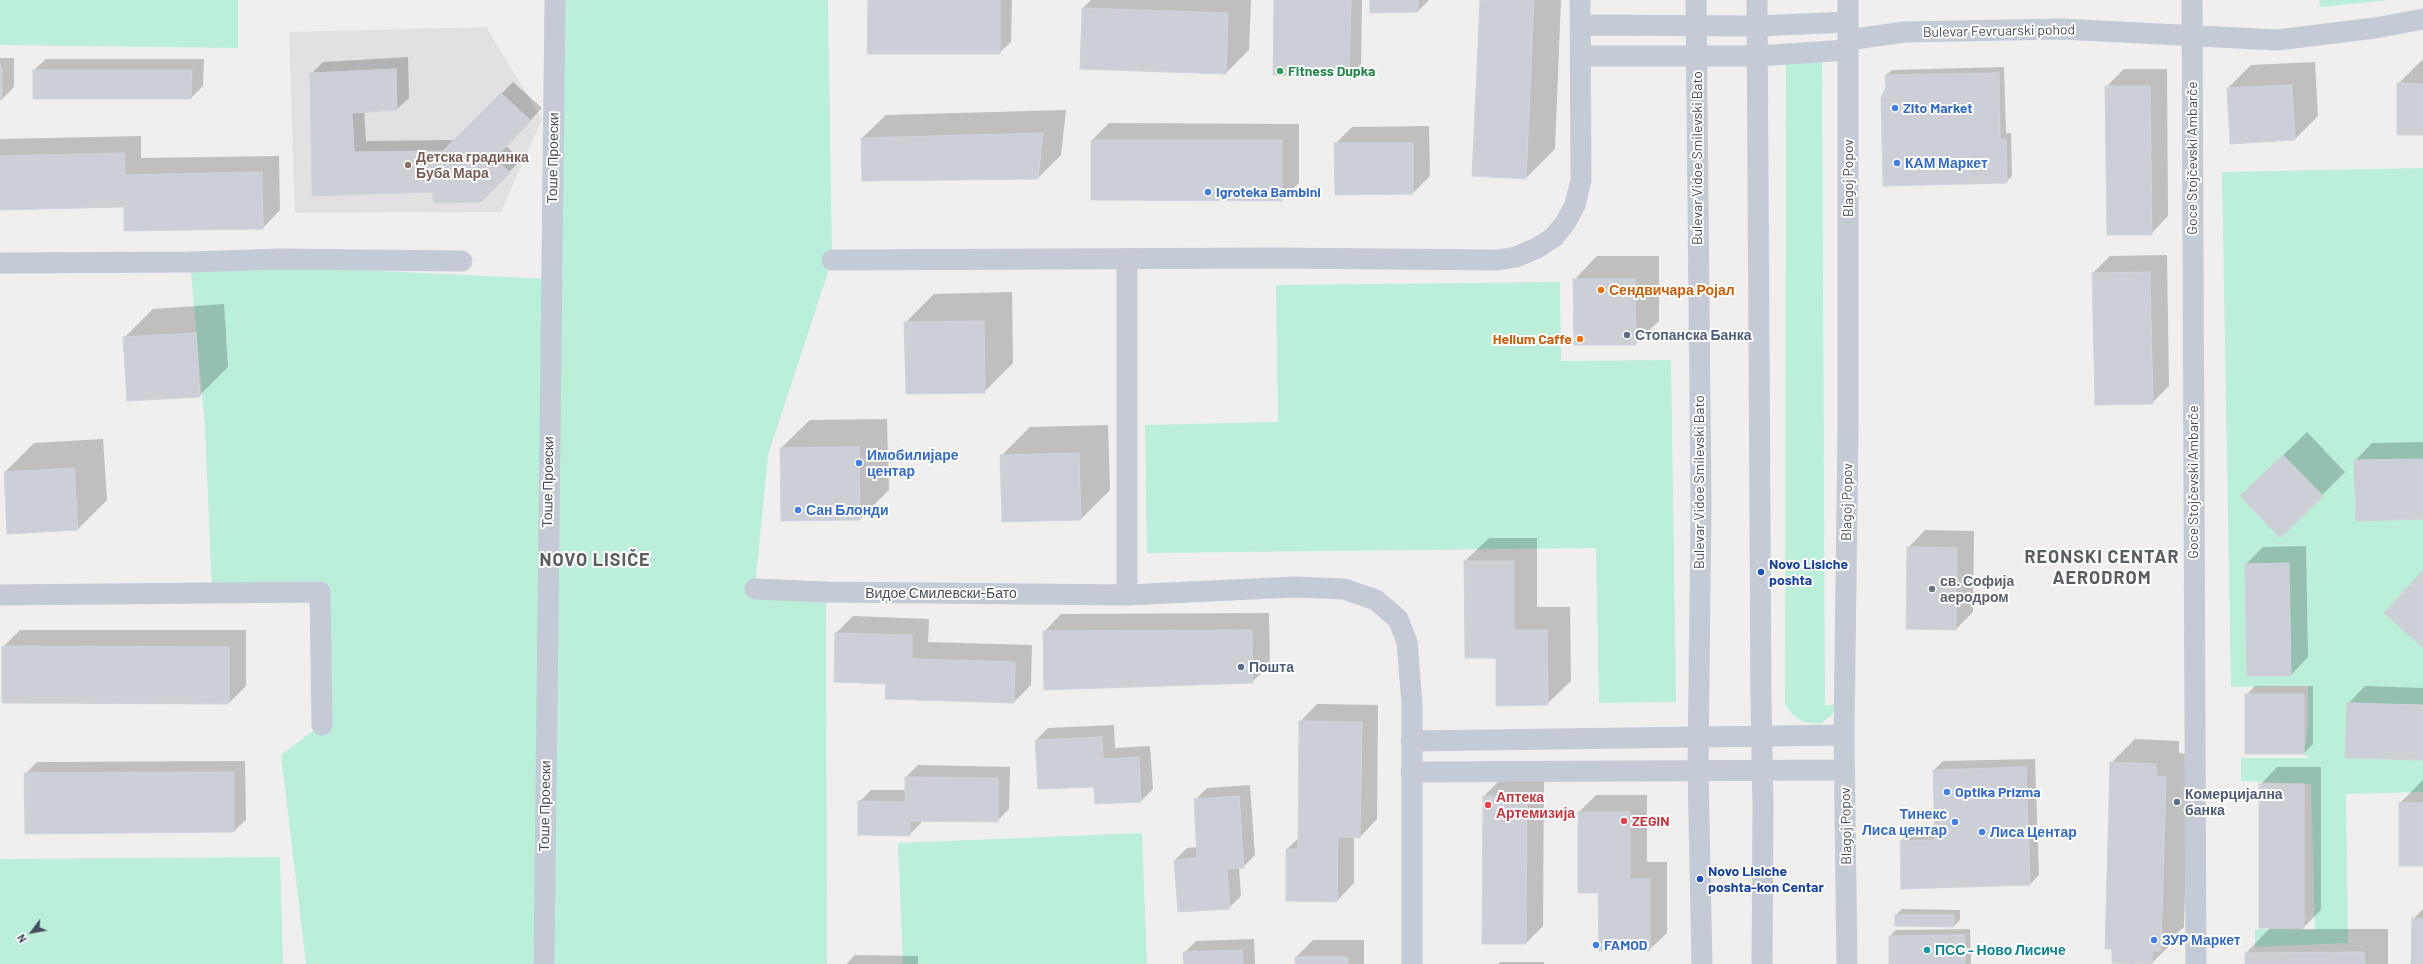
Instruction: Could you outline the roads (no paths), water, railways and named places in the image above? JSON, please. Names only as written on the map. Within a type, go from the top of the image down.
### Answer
[{"type":"street","name":"Тоше Проески","points":[[544,964],[555,0]]},
{"type":"street","points":[[832,260],[1498,260],[1516,257],[1537,248],[1554,237],[1566,222],[1575,205],[1581,180],[1580,0]]},
{"type":"street","name":"Bulevar Vidoe Smilevski Bato","points":[[1696,0],[1701,503],[1698,770],[1702,964]]},
{"type":"street","points":[[1758,0],[1763,770],[1762,964]]},
{"type":"street","points":[[1848,0],[1848,37]]},
{"type":"street","name":"Goce Stojčevski Ambarče","points":[[2192,0],[2196,964]]},
{"type":"street","name":"Bulevar Fevruarski pohod","points":[[1848,37],[1904,32],[2021,29],[2191,35],[2237,39],[2277,40],[2375,28],[2423,19]]},
{"type":"street","points":[[1580,26],[1758,26],[1848,37]]},
{"type":"street","points":[[1580,56],[1758,56],[1848,37]]},
{"type":"street","name":"Blagoj Popov","points":[[1847,964],[1844,735],[1848,421],[1848,37]]},
{"type":"street","points":[[0,263],[190,262],[280,259],[462,261]]},
{"type":"street","points":[[1127,259],[1127,595]]},
{"type":"street","name":"Видое Смилевски-Бато","points":[[755,589],[826,592],[1127,595],[1294,587],[1344,589],[1376,600],[1398,619],[1407,642],[1412,704],[1412,964]]},
{"type":"street","points":[[0,595],[320,592],[322,725]]},
{"type":"street","points":[[1412,741],[1844,735]]},
{"type":"street","points":[[1411,772],[1845,770]]},
{"type":"place","name":"Fitness Dupka","points":[[1280,71]]},
{"type":"place","name":"Zito Market","points":[[1895,108]]},
{"type":"place","name":"КАМ Маркет","points":[[1897,163]]},
{"type":"place","name":"Детска градинка Буба Мара","points":[[408,165]]},
{"type":"place","name":"Igroteka Bambini","points":[[1208,192]]},
{"type":"place","name":"Сендвичара Ројал","points":[[1601,290]]},
{"type":"place","name":"Стопанска Банка","points":[[1627,335]]},
{"type":"place","name":"Helium Caffe","points":[[1580,339]]},
{"type":"place","name":"Имобилијаре центар","points":[[859,463]]},
{"type":"place","name":"Сан Блонди","points":[[798,510]]},
{"type":"place","name":"Novo Lisiche poshta","points":[[1761,572]]},
{"type":"place","name":"св. Софија аеродром","points":[[1932,589]]},
{"type":"place","name":"Пошта","points":[[1241,667]]},
{"type":"place","name":"Optika Prizma","points":[[1947,792]]},
{"type":"place","name":"Комерцијална банка","points":[[2177,802]]},
{"type":"place","name":"Аптека Артемизија","points":[[1488,805]]},
{"type":"place","name":"ZEGIN","points":[[1624,821]]},
{"type":"place","name":"Тинекс Лиса центар","points":[[1955,822]]},
{"type":"place","name":"Лиса Центар","points":[[1982,832]]},
{"type":"place","name":"Novo Lisiche poshta-kon Centar","points":[[1700,879]]},
{"type":"place","name":"ЗУР Маркет","points":[[2154,940]]},
{"type":"place","name":"FAMOD","points":[[1596,945]]},
{"type":"place","name":"ПСС - Ново Лисиче","points":[[1927,950]]},
{"type":"district","name":"NOVO LISIČE","points":[[595,560]]},
{"type":"district","name":"REONSKI CENTAR AERODROM","points":[[2102,567]]}]
